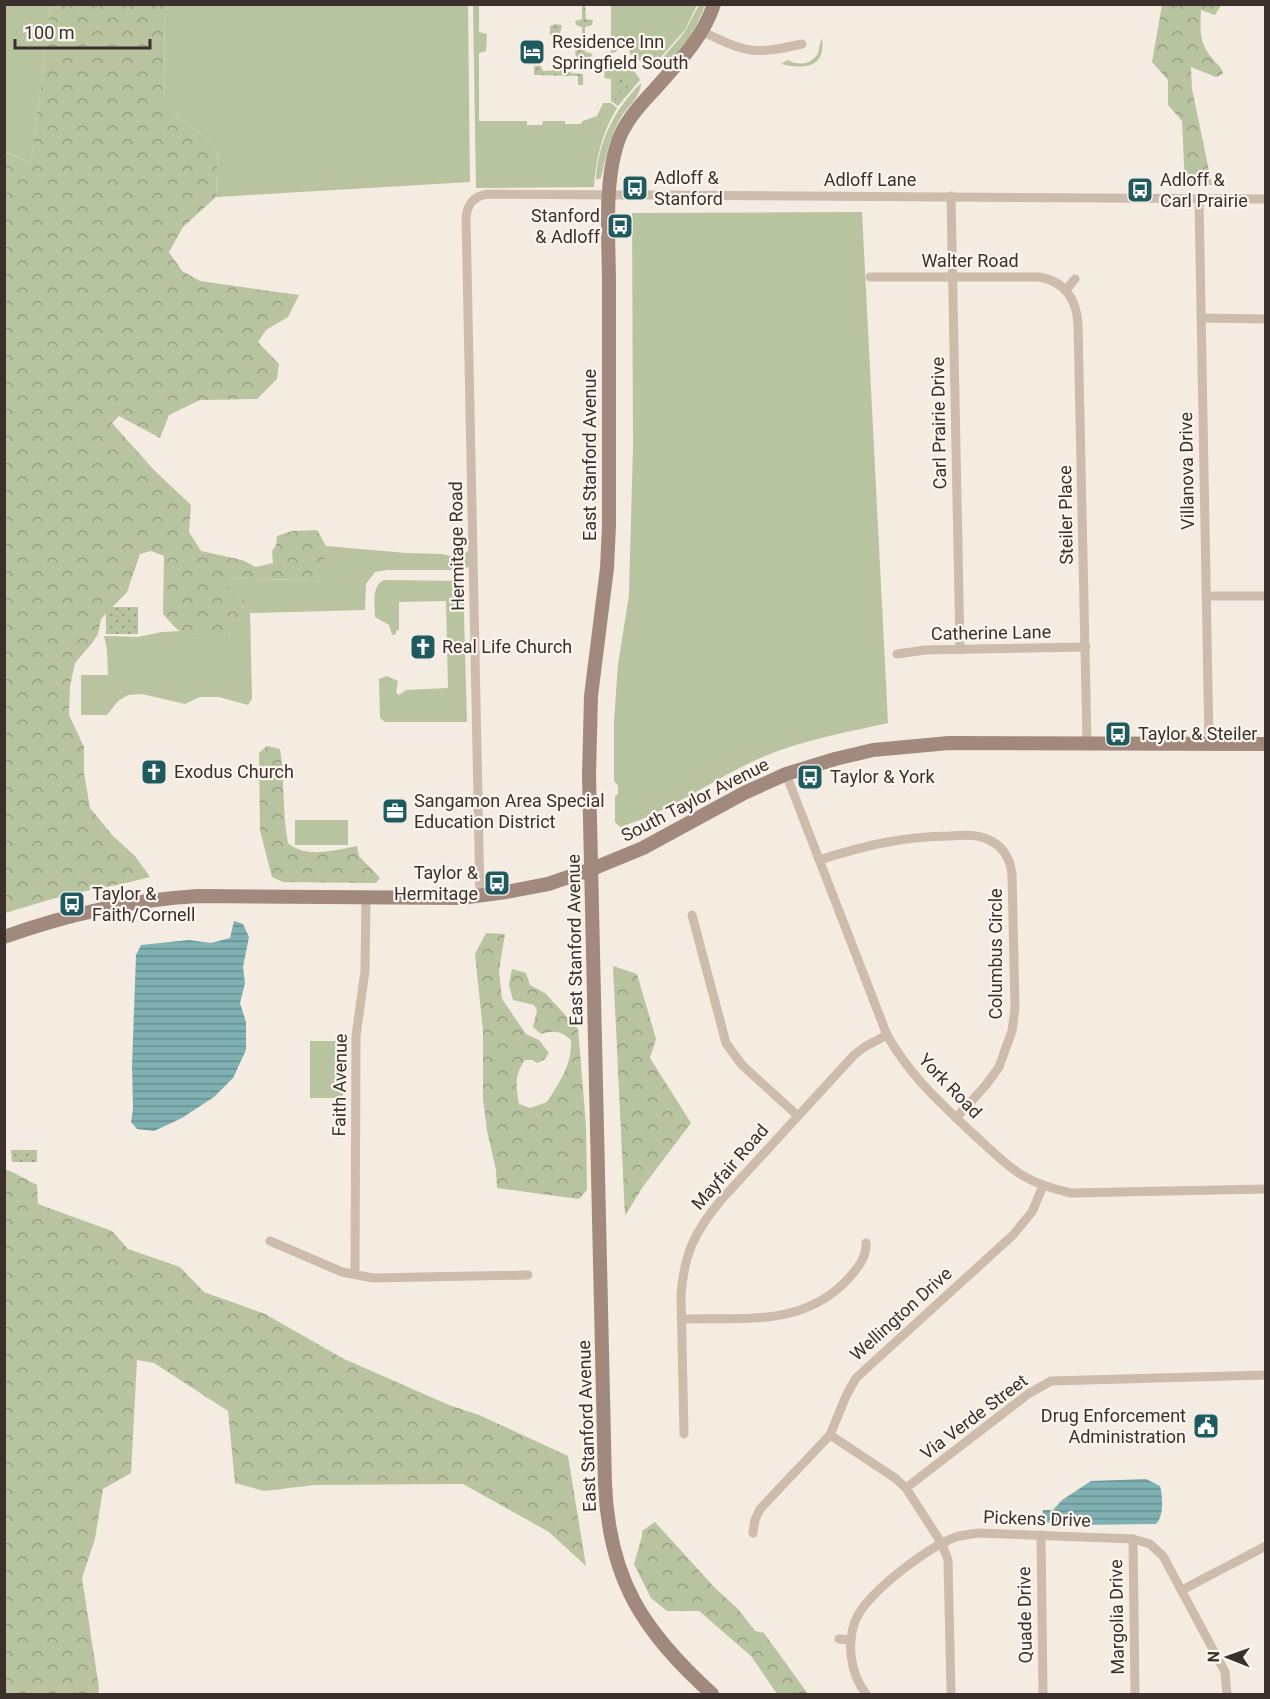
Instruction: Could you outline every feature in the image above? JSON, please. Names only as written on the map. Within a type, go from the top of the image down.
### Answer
[{"type":"main road","name":"East Stanford Avenue","points":[[712,1695],[670,1654],[643,1618],[623,1579],[609,1532],[605,1484],[589,725],[607,568],[609,526],[609,196],[611,168],[615,150],[627,123],[702,32],[714,4]]},
{"type":"main road","name":"South Taylor Avenue","points":[[4,937],[75,914],[155,900],[198,896],[429,898],[480,896],[548,884],[643,848],[744,793],[786,774],[848,755],[901,746],[949,743],[1266,744]]},
{"type":"street","points":[[702,32],[731,46],[749,51],[774,50],[802,44]]},
{"type":"street","name":"Adloff Lane","points":[[476,198],[488,194],[1266,199]]},
{"type":"street","name":"Carl Prairie Drive","points":[[951,196],[960,650]]},
{"type":"street","name":"Hermitage Road","points":[[476,198],[468,208],[466,218],[480,896]]},
{"type":"street","name":"Villanova Drive","points":[[1199,199],[1209,744]]},
{"type":"street","name":"Walter Road","points":[[870,277],[1039,277],[1052,280],[1066,290]]},
{"type":"street","points":[[1066,290],[1076,279]]},
{"type":"street","name":"Steiler Place","points":[[1066,290],[1074,300],[1078,314],[1087,743]]},
{"type":"street","points":[[1201,318],[1266,319]]},
{"type":"street","points":[[1206,596],[1266,596]]},
{"type":"street","name":"Catherine Lane","points":[[897,654],[1086,647]]},
{"type":"street","name":"York Road","points":[[786,774],[887,1035],[911,1073],[956,1118],[1012,1168],[1043,1186],[1071,1193],[1266,1189]]},
{"type":"street","name":"Columbus Circle","points":[[819,860],[871,844],[930,836],[968,835],[986,838],[1006,855],[1011,867],[1015,1008],[1009,1043],[999,1067],[956,1118]]},
{"type":"street","name":"Faith Avenue","points":[[354,1274],[356,1036],[365,971],[366,897]]},
{"type":"street","points":[[692,915],[726,1044],[742,1065],[798,1116]]},
{"type":"street","name":"Mayfair Road","points":[[684,1434],[681,1319],[682,1273],[687,1252],[697,1233],[721,1200],[854,1055],[887,1035]]},
{"type":"street","name":"Wellington Drive","points":[[753,1533],[760,1509],[831,1435],[846,1396],[856,1378],[1013,1235],[1032,1212],[1043,1186]]},
{"type":"street","points":[[270,1241],[332,1268],[381,1278],[528,1275]]},
{"type":"street","points":[[681,1319],[774,1317],[805,1310],[830,1296],[842,1285],[860,1264],[867,1243]]},
{"type":"street","name":"Via Verde Street","points":[[906,1488],[1019,1401],[1051,1381],[1266,1375]]},
{"type":"street","points":[[831,1435],[906,1488],[942,1544],[948,1560],[951,1695]]},
{"type":"street","name":"Pickens Drive","points":[[851,1640],[857,1617],[870,1598],[903,1570],[942,1544],[957,1537],[979,1533],[1133,1539]]},
{"type":"street","name":"Quade Drive","points":[[1041,1535],[1043,1695]]},
{"type":"street","points":[[1133,1539],[1150,1544],[1159,1551],[1225,1672],[1227,1695]]},
{"type":"street","name":"Margolia Drive","points":[[1133,1539],[1135,1695]]},
{"type":"street","points":[[1182,1590],[1266,1546]]},
{"type":"street","points":[[839,1639],[851,1640],[851,1661],[856,1677],[866,1695]]},
{"type":"green space","points":[[611,4],[697,5],[685,30],[651,68],[630,54],[628,47],[619,47],[616,52],[611,53]]},
{"type":"green space","points":[[4,5],[51,5],[31,163],[5,152]]},
{"type":"green space","points":[[51,5],[164,5],[165,107],[218,147],[216,197],[183,227],[169,252],[182,271],[200,281],[299,295],[288,317],[266,330],[258,342],[279,364],[277,379],[257,399],[200,400],[169,415],[160,438],[119,416],[112,423],[154,470],[191,505],[189,532],[201,551],[242,560],[256,567],[273,563],[272,551],[276,545],[277,536],[292,531],[317,530],[326,546],[322,582],[229,578],[228,589],[244,599],[243,606],[235,630],[232,633],[218,635],[184,633],[173,626],[163,614],[164,556],[151,551],[140,554],[127,592],[101,619],[98,634],[75,663],[70,686],[69,715],[84,747],[84,773],[90,808],[113,836],[135,856],[150,877],[66,895],[5,913],[4,152],[31,163]]},
{"type":"green space","points":[[164,5],[468,5],[470,182],[216,197],[218,147],[165,107]]},
{"type":"green space","points":[[473,5],[479,5],[479,32],[487,34],[486,51],[479,53],[479,121],[527,121],[527,125],[542,125],[543,121],[580,124],[597,116],[603,103],[611,103],[617,108],[607,127],[601,146],[594,187],[476,188]]},
{"type":"green space","points":[[582,5],[585,5],[586,19],[593,20],[592,25],[585,27],[585,52],[593,54],[585,61],[578,59],[575,54],[576,49],[582,48],[582,27],[576,25],[575,21],[582,19]]},
{"type":"green space","points":[[699,5],[705,5],[686,43],[670,60],[654,68],[684,33]]},
{"type":"green space","points":[[1162,5],[1221,5],[1215,15],[1201,10],[1201,30],[1205,47],[1223,74],[1216,77],[1191,67],[1192,89],[1212,185],[1185,185],[1182,121],[1168,105],[1168,80],[1152,62]]},
{"type":"green space","points":[[562,25],[558,42],[555,43],[555,35],[550,35],[550,26]]},
{"type":"green space","points":[[822,39],[820,56],[811,65],[781,64],[788,60],[800,64],[809,62],[818,53]]},
{"type":"green space","points":[[610,65],[628,68],[635,72],[640,80],[618,106],[611,101],[611,79],[604,78],[605,69]]},
{"type":"green space","points":[[534,66],[541,66],[543,71],[563,70],[583,74],[583,85],[578,85],[578,76],[534,75]]},
{"type":"green space","points":[[621,75],[627,75],[631,82],[621,92],[618,101],[615,101],[618,79]]},
{"type":"green space","points":[[641,83],[636,98],[616,126],[601,178],[596,180],[600,153],[609,127],[631,93]]},
{"type":"green space","points":[[862,212],[888,723],[821,738],[772,753],[739,768],[672,805],[620,827],[615,822],[615,796],[618,794],[618,786],[614,781],[614,721],[618,664],[629,595],[633,446],[632,213]]},
{"type":"green space","points":[[470,540],[469,566],[465,569],[463,563],[463,570],[375,572],[366,584],[365,610],[250,613],[252,699],[248,705],[219,697],[200,697],[185,704],[142,694],[128,695],[118,701],[107,715],[81,715],[81,675],[108,675],[104,636],[138,637],[180,631],[197,635],[230,634],[243,607],[239,594],[227,589],[229,578],[321,582],[326,546],[442,554],[454,557],[468,551]]},
{"type":"green space","points":[[384,580],[463,581],[467,722],[385,722],[380,718],[379,679],[387,676],[398,681],[396,693],[399,695],[406,690],[448,688],[446,601],[399,602],[399,630],[392,635],[389,625],[375,617],[375,591]]},
{"type":"green space","points":[[106,607],[138,607],[138,634],[106,634]]},
{"type":"green space","points":[[267,746],[280,749],[288,843],[295,848],[312,852],[357,846],[359,856],[380,878],[376,883],[283,882],[272,877],[260,830],[259,753]]},
{"type":"green space","points":[[295,820],[348,820],[348,845],[295,845]]},
{"type":"green space","points":[[486,933],[505,934],[499,971],[502,999],[526,1034],[539,1040],[549,1053],[544,1060],[537,1063],[525,1060],[521,1066],[517,1081],[519,1104],[530,1108],[547,1102],[561,1080],[567,1065],[571,1040],[557,1032],[541,1034],[533,1027],[537,1010],[534,1005],[513,1000],[509,985],[512,969],[526,973],[530,985],[545,993],[578,1029],[586,1125],[587,1190],[579,1199],[497,1188],[496,1170],[487,1131],[483,1099],[483,1031],[475,954]]},
{"type":"green space","points":[[613,966],[637,974],[656,1039],[650,1058],[691,1123],[642,1188],[625,1216]]},
{"type":"green space","points":[[310,1041],[343,1041],[343,1098],[310,1098]]},
{"type":"green space","points":[[11,1150],[37,1150],[37,1162],[12,1162]]},
{"type":"green space","points":[[5,1169],[37,1185],[38,1204],[112,1231],[128,1249],[180,1267],[204,1292],[265,1314],[344,1359],[449,1405],[479,1415],[568,1456],[586,1566],[549,1532],[463,1484],[314,1485],[264,1491],[235,1483],[228,1411],[154,1363],[137,1360],[131,1473],[103,1489],[95,1539],[82,1578],[99,1688],[98,1694],[5,1694]]},
{"type":"green space","points":[[655,1522],[715,1588],[738,1609],[755,1631],[764,1633],[808,1694],[777,1694],[751,1656],[699,1611],[667,1611],[651,1598],[634,1564],[642,1531]]},
{"type":"water","points":[[234,921],[243,924],[249,937],[243,967],[245,983],[240,1003],[246,1022],[246,1050],[233,1078],[214,1097],[182,1118],[154,1131],[137,1129],[131,1122],[136,955],[141,945],[189,940],[211,943],[230,938]]},
{"type":"water","points":[[1146,1479],[1160,1486],[1161,1490],[1162,1511],[1156,1524],[1078,1525],[1042,1522],[1043,1510],[1053,1510],[1062,1500],[1091,1481]]},
{"type":"place","name":"Residence Inn Springfield South","points":[[532,52]]},
{"type":"place","name":"Adloff & Stanford","points":[[635,188]]},
{"type":"place","name":"Adloff & Carl Prairie","points":[[1140,190]]},
{"type":"place","name":"Stanford & Adloff","points":[[620,226]]},
{"type":"place","name":"Real Life Church","points":[[423,647]]},
{"type":"place","name":"Taylor & Steiler","points":[[1118,734]]},
{"type":"place","name":"Exodus Church","points":[[154,772]]},
{"type":"place","name":"Taylor & York","points":[[810,777]]},
{"type":"place","name":"Sangamon Area Special Education District","points":[[395,811]]},
{"type":"place","name":"Taylor & Hermitage","points":[[497,883]]},
{"type":"place","name":"Taylor & Faith/Cornell","points":[[72,904]]},
{"type":"place","name":"Drug Enforcement Administration","points":[[1206,1426]]}]
